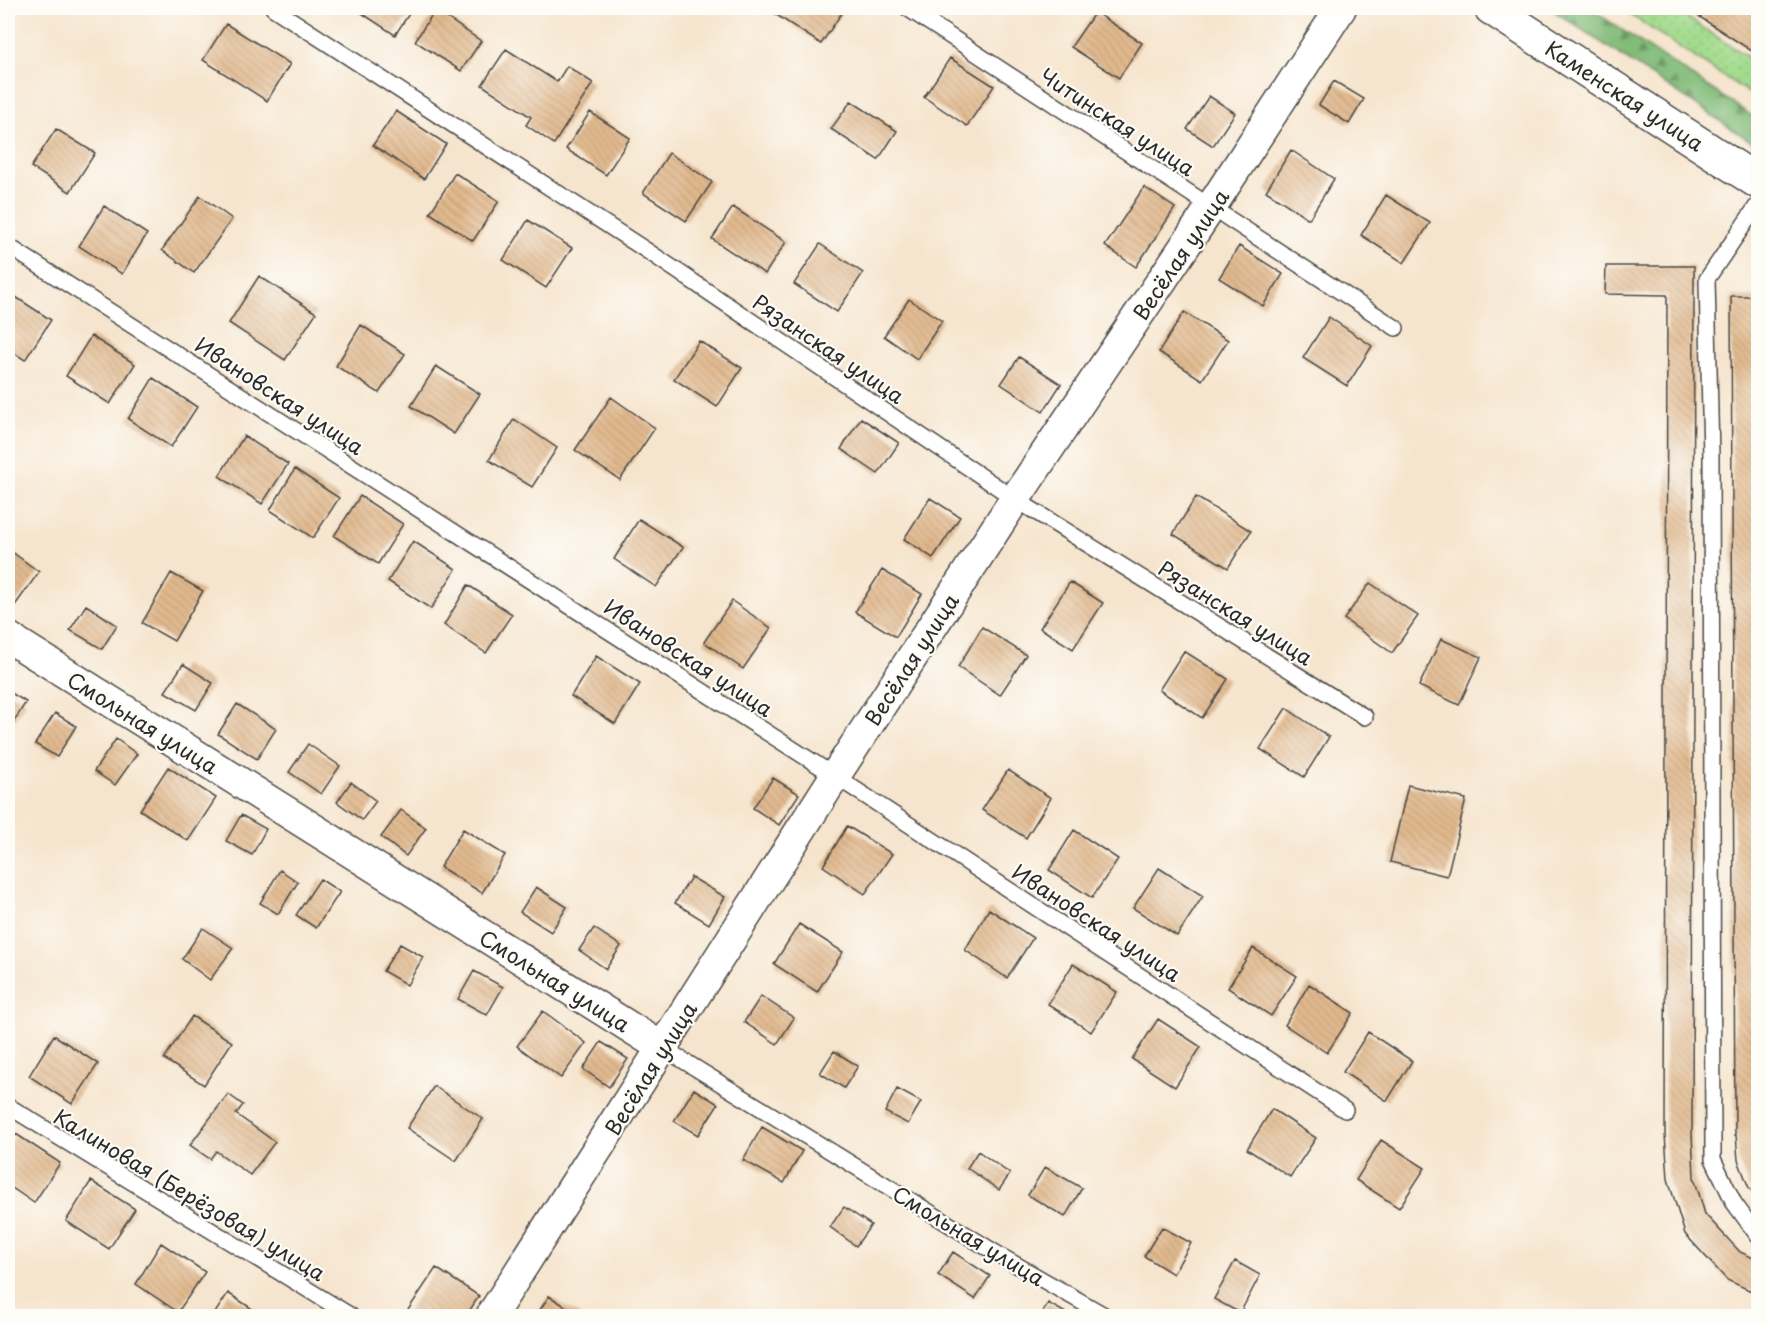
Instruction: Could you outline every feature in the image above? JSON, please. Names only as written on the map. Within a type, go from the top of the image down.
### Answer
[{"type":"street","name":"Весёлая улица","points":[[491,1317],[835,776],[1015,499],[1341,8]]},
{"type":"street","name":"Каменская улица","points":[[1491,8],[1758,182]]},
{"type":"street","name":"Смольная улица","points":[[8,637],[663,1047]]},
{"type":"lane","name":"Рязанская улица","points":[[273,8],[665,263],[1015,499],[1365,717]]},
{"type":"lane","name":"Читинская улица","points":[[908,8],[1396,328]]},
{"type":"lane","points":[[1758,209],[1756,207],[1707,279],[1711,457],[1713,1159],[1734,1203],[1758,1236]]},
{"type":"lane","name":"Ивановская улица","points":[[8,246],[835,776],[1345,1110]]},
{"type":"lane","name":"Смольная улица","points":[[663,1047],[999,1255],[1106,1317]]},
{"type":"lane","name":"Калиновая (Берёзовая) улица","points":[[8,1106],[351,1317]]},
{"type":"green space","points":[[1549,8],[1589,8],[1758,120],[1758,146]]},
{"type":"green space","points":[[1620,8],[1673,8],[1758,64],[1758,99]]},
{"type":"building","points":[[354,8],[413,8],[395,35]]},
{"type":"building","points":[[779,8],[845,8],[821,44],[775,14]]},
{"type":"building","points":[[1686,8],[1758,8],[1758,55]]},
{"type":"building","points":[[435,10],[481,41],[461,71],[415,41]]},
{"type":"building","points":[[1095,12],[1142,43],[1119,78],[1071,47]]},
{"type":"building","points":[[226,24],[290,64],[267,101],[203,60]]},
{"type":"building","points":[[506,49],[557,82],[567,66],[593,83],[554,144],[526,125],[531,117],[482,85]]},
{"type":"building","points":[[950,58],[994,86],[967,126],[924,97]]},
{"type":"building","points":[[1334,81],[1364,99],[1349,124],[1319,105]]},
{"type":"building","points":[[1209,96],[1235,113],[1213,146],[1187,129]]},
{"type":"building","points":[[851,101],[897,131],[878,160],[831,129]]},
{"type":"building","points":[[396,111],[446,144],[424,179],[373,145]]},
{"type":"building","points":[[590,112],[630,138],[606,175],[566,149]]},
{"type":"building","points":[[56,129],[95,153],[70,192],[31,167]]},
{"type":"building","points":[[1291,150],[1334,179],[1309,219],[1266,191]]},
{"type":"building","points":[[669,153],[712,182],[686,221],[643,193]]},
{"type":"building","points":[[455,173],[499,201],[473,241],[430,213]]},
{"type":"building","points":[[1144,187],[1175,208],[1136,267],[1105,246]]},
{"type":"building","points":[[1386,195],[1430,223],[1404,263],[1361,235]]},
{"type":"building","points":[[200,196],[232,219],[194,273],[162,250]]},
{"type":"building","points":[[104,206],[147,234],[122,274],[79,246]]},
{"type":"building","points":[[733,207],[786,242],[765,274],[712,239]]},
{"type":"building","points":[[528,220],[572,248],[546,288],[503,260]]},
{"type":"building","points":[[820,244],[863,273],[837,312],[794,284]]},
{"type":"building","points":[[1239,246],[1283,274],[1263,306],[1219,278]]},
{"type":"building","points":[[1606,266],[1694,266],[1692,1133],[1694,1177],[1705,1214],[1740,1252],[1758,1260],[1758,1294],[1727,1280],[1685,1234],[1668,1179],[1665,1134],[1667,295],[1605,294]]},
{"type":"building","points":[[259,276],[316,313],[285,360],[229,323]]},
{"type":"building","points":[[8,292],[51,320],[25,360],[8,349]]},
{"type":"building","points":[[1731,296],[1758,296],[1758,1197],[1749,1188],[1738,1160],[1735,1135]]},
{"type":"building","points":[[909,299],[942,321],[917,359],[884,336]]},
{"type":"building","points":[[1184,312],[1228,340],[1202,380],[1159,352]]},
{"type":"building","points":[[1329,317],[1372,346],[1347,386],[1303,358]]},
{"type":"building","points":[[361,325],[405,354],[379,393],[336,366]]},
{"type":"building","points":[[91,336],[135,364],[110,404],[66,376]]},
{"type":"building","points":[[699,341],[742,368],[717,407],[674,379]]},
{"type":"building","points":[[1019,357],[1061,384],[1043,412],[1001,384]]},
{"type":"building","points":[[436,366],[480,394],[454,434],[411,406]]},
{"type":"building","points":[[153,378],[197,407],[171,447],[128,419]]},
{"type":"building","points":[[611,397],[655,428],[620,480],[575,450]]},
{"type":"building","points":[[861,418],[899,443],[878,474],[841,449]]},
{"type":"building","points":[[514,419],[557,448],[532,487],[489,460]]},
{"type":"building","points":[[244,436],[288,464],[262,504],[219,476]]},
{"type":"building","points":[[295,469],[339,498],[313,538],[270,510]]},
{"type":"building","points":[[360,496],[403,524],[378,564],[334,536]]},
{"type":"building","points":[[1196,497],[1251,531],[1228,568],[1173,534]]},
{"type":"building","points":[[930,498],[960,517],[933,558],[904,539]]},
{"type":"building","points":[[639,519],[683,547],[656,587],[614,559]]},
{"type":"building","points":[[413,541],[456,569],[431,609],[388,581]]},
{"type":"building","points":[[8,549],[39,572],[11,611],[8,609]]},
{"type":"building","points":[[882,570],[922,594],[896,637],[855,612]]},
{"type":"building","points":[[171,573],[203,591],[174,641],[142,623]]},
{"type":"building","points":[[1070,582],[1103,603],[1073,649],[1040,628]]},
{"type":"building","points":[[1370,583],[1418,616],[1392,653],[1344,619]]},
{"type":"building","points":[[468,585],[512,614],[486,653],[444,625]]},
{"type":"building","points":[[732,601],[771,628],[743,669],[704,642]]},
{"type":"building","points":[[86,605],[117,625],[102,649],[70,630]]},
{"type":"building","points":[[982,627],[1026,655],[1000,695],[958,667]]},
{"type":"building","points":[[1441,639],[1481,657],[1459,705],[1419,686]]},
{"type":"building","points":[[1184,651],[1228,679],[1202,718],[1159,690]]},
{"type":"building","points":[[596,656],[640,684],[615,724],[571,696]]},
{"type":"building","points":[[183,664],[213,683],[196,710],[165,692]]},
{"type":"building","points":[[8,691],[26,702],[8,731]]},
{"type":"building","points":[[237,704],[276,729],[257,759],[218,734]]},
{"type":"building","points":[[1286,708],[1329,737],[1304,777],[1260,749]]},
{"type":"building","points":[[55,713],[76,726],[57,757],[35,744]]},
{"type":"building","points":[[116,739],[137,754],[115,785],[94,771]]},
{"type":"building","points":[[308,744],[340,766],[321,794],[289,772]]},
{"type":"building","points":[[168,767],[216,798],[188,841],[140,810]]},
{"type":"building","points":[[1008,770],[1051,798],[1026,838],[982,810]]},
{"type":"building","points":[[773,778],[799,794],[779,825],[753,808]]},
{"type":"building","points":[[351,782],[376,801],[362,820],[337,802]]},
{"type":"building","points":[[1408,785],[1466,799],[1447,876],[1390,862]]},
{"type":"building","points":[[401,810],[426,828],[406,856],[381,837]]},
{"type":"building","points":[[241,815],[266,829],[252,855],[226,841]]},
{"type":"building","points":[[847,826],[892,854],[865,894],[823,866]]},
{"type":"building","points":[[463,829],[505,855],[482,893],[440,867]]},
{"type":"building","points":[[1074,830],[1118,859],[1092,898],[1049,870]]},
{"type":"building","points":[[1159,868],[1203,896],[1177,936],[1133,908]]},
{"type":"building","points":[[280,870],[298,882],[278,914],[260,903]]},
{"type":"building","points":[[691,877],[725,897],[709,924],[675,903]]},
{"type":"building","points":[[320,879],[340,892],[316,928],[296,915]]},
{"type":"building","points":[[536,887],[567,907],[551,932],[520,912]]},
{"type":"building","points":[[989,909],[1033,938],[1007,978],[965,950]]},
{"type":"building","points":[[799,924],[843,952],[817,992],[774,964]]},
{"type":"building","points":[[203,928],[233,948],[210,980],[182,959]]},
{"type":"building","points":[[594,928],[621,946],[606,969],[579,950]]},
{"type":"building","points":[[400,944],[423,957],[407,985],[383,971]]},
{"type":"building","points":[[1253,948],[1297,976],[1271,1016],[1228,988]]},
{"type":"building","points":[[1073,964],[1117,992],[1091,1032],[1048,1004]]},
{"type":"building","points":[[474,971],[503,987],[487,1015],[458,999]]},
{"type":"building","points":[[1309,984],[1353,1013],[1327,1053],[1285,1025]]},
{"type":"building","points":[[761,996],[794,1018],[777,1044],[744,1022]]},
{"type":"building","points":[[543,1011],[586,1043],[561,1078],[517,1046]]},
{"type":"building","points":[[192,1016],[232,1042],[204,1085],[164,1059]]},
{"type":"building","points":[[1158,1019],[1201,1047],[1175,1087],[1132,1059]]},
{"type":"building","points":[[1368,1032],[1412,1061],[1387,1101],[1343,1072]]},
{"type":"building","points":[[54,1035],[98,1064],[72,1104],[29,1076]]},
{"type":"building","points":[[601,1042],[628,1059],[609,1087],[583,1069]]},
{"type":"building","points":[[834,1051],[858,1066],[844,1088],[820,1073]]},
{"type":"building","points":[[434,1086],[483,1119],[456,1161],[407,1128]]},
{"type":"building","points":[[694,1089],[718,1104],[698,1135],[674,1121]]},
{"type":"building","points":[[897,1089],[921,1102],[908,1124],[885,1112]]},
{"type":"building","points":[[228,1094],[243,1105],[236,1114],[275,1142],[250,1175],[216,1151],[210,1159],[190,1145]]},
{"type":"building","points":[[1272,1109],[1316,1138],[1290,1177],[1247,1149]]},
{"type":"building","points":[[762,1127],[802,1151],[784,1183],[743,1160]]},
{"type":"building","points":[[16,1134],[60,1163],[34,1203],[8,1185],[8,1148]]},
{"type":"building","points":[[1381,1140],[1425,1168],[1399,1208],[1356,1180]]},
{"type":"building","points":[[978,1151],[1010,1174],[999,1190],[967,1168]]},
{"type":"building","points":[[1045,1167],[1082,1188],[1065,1217],[1028,1195]]},
{"type":"building","points":[[91,1181],[135,1209],[109,1249],[66,1221]]},
{"type":"building","points":[[844,1207],[871,1225],[856,1246],[830,1227]]},
{"type":"building","points":[[1162,1227],[1191,1243],[1173,1274],[1144,1256]]},
{"type":"building","points":[[161,1243],[205,1272],[178,1312],[136,1284]]},
{"type":"building","points":[[953,1252],[990,1276],[975,1299],[938,1275]]},
{"type":"building","points":[[1235,1261],[1260,1275],[1240,1313],[1214,1299]]},
{"type":"building","points":[[436,1268],[479,1296],[466,1316],[418,1316],[408,1310]]},
{"type":"building","points":[[228,1293],[263,1316],[213,1316]]},
{"type":"building","points":[[549,1296],[581,1316],[536,1316]]},
{"type":"building","points":[[1048,1303],[1071,1316],[1041,1316]]}]
